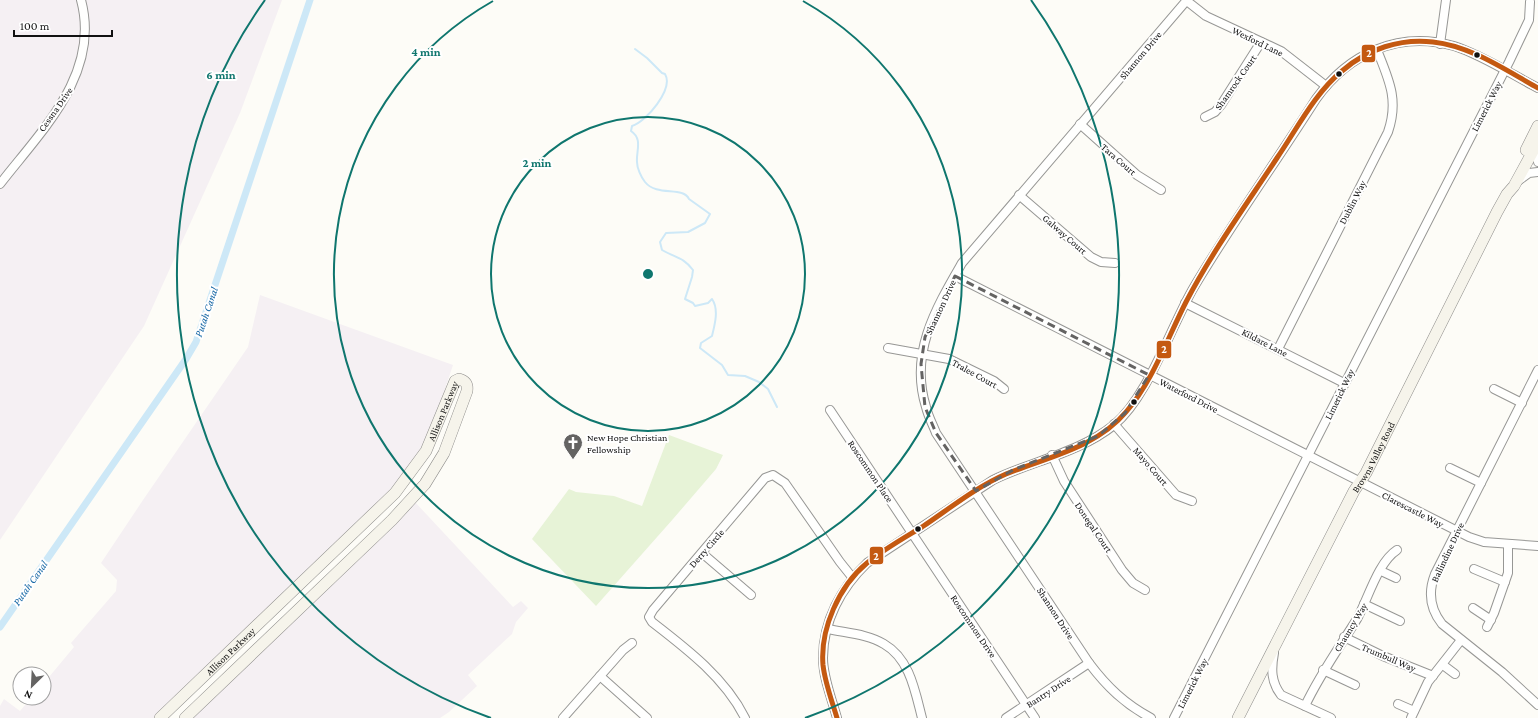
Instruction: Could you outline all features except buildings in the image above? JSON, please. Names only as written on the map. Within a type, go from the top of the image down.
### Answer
[{"type":"street","name":"Cessna Drive","points":[[0,184],[64,100],[76,78],[85,44],[85,24],[82,0]]},
{"type":"street","name":"Wexford Lane","points":[[1187,0],[1206,16],[1281,51],[1326,86]]},
{"type":"street","name":"Shannon Drive","points":[[1151,718],[1130,707],[1112,691],[1090,663],[936,433],[926,407],[920,377],[922,354],[928,330],[936,309],[955,276],[974,248],[1187,0]]},
{"type":"street","points":[[1440,44],[1446,0]]},
{"type":"street","name":"Limerick Way","points":[[1174,718],[1529,20],[1530,2]]},
{"type":"street","name":"Shamrock Court","points":[[1205,117],[1214,112],[1221,105],[1261,42]]},
{"type":"street","points":[[837,718],[825,672],[823,658],[828,629],[837,601],[852,577],[867,563],[976,491],[1013,470],[1052,456],[1098,436],[1114,424],[1133,402],[1149,375],[1185,303],[1207,267],[1334,76],[1357,58],[1377,50],[1405,42],[1422,42],[1440,44],[1465,51],[1538,88]]},
{"type":"street","name":"Dublin Way","points":[[1278,349],[1388,132],[1392,120],[1394,105],[1393,94],[1377,50]]},
{"type":"street","name":"Tara Court","points":[[1080,124],[1138,175],[1161,190]]},
{"type":"street","name":"Browns Valley Road","points":[[1507,194],[1508,184],[1538,126]]},
{"type":"street","points":[[1536,145],[1538,162]]},
{"type":"street","name":"Browns Valley Road","points":[[1238,718],[1359,482],[1366,473],[1507,194],[1517,181],[1536,145]]},
{"type":"street","points":[[1517,181],[1529,173],[1538,172]]},
{"type":"street","name":"Galway Court","points":[[1019,195],[1091,257],[1101,262],[1115,263]]},
{"type":"street","name":"Waterford Drive","points":[[955,276],[1359,482]]},
{"type":"street","name":"Kildare Lane","points":[[1185,303],[1344,383]]},
{"type":"street","name":"Tralee Court","points":[[888,348],[949,358],[994,381],[1004,389]]},
{"type":"street","name":"Ballindine Drive","points":[[1538,370],[1432,582],[1431,596],[1433,608],[1438,619],[1461,640],[1502,672],[1538,705]]},
{"type":"street","name":"Allison Parkway","points":[[160,718],[395,493],[426,450],[455,381],[459,379],[465,381],[468,386],[467,391],[451,438],[440,462],[425,484],[392,520],[185,718]]},
{"type":"street","points":[[1494,389],[1522,404]]},
{"type":"street","name":"Roscommon Place","points":[[830,410],[912,533]]},
{"type":"street","name":"Mayo Court","points":[[1114,424],[1176,495],[1192,501]]},
{"type":"street","name":"Donegal Court","points":[[1052,456],[1064,481],[1122,570],[1133,583],[1145,590]]},
{"type":"street","points":[[1450,468],[1481,483]]},
{"type":"street","name":"Derry Circle","points":[[744,718],[738,704],[725,686],[652,622],[648,616],[765,478],[773,475],[785,483],[852,577]]},
{"type":"street","name":"Clarescastle Way","points":[[1359,482],[1457,531],[1484,542],[1508,545],[1538,546]]},
{"type":"street","name":"Roscommon Drive","points":[[912,533],[1035,718]]},
{"type":"street","points":[[1473,608],[1489,624],[1508,573],[1508,545]]},
{"type":"street","name":"Chauncy Way","points":[[1305,706],[1323,670],[1364,604],[1388,558],[1397,550]]},
{"type":"street","points":[[702,553],[751,595]]},
{"type":"street","points":[[1474,569],[1505,582]]},
{"type":"street","points":[[1381,571],[1396,578]]},
{"type":"street","points":[[1364,604],[1400,621]]},
{"type":"street","points":[[828,629],[867,637],[884,643],[897,654],[907,668],[922,718]]},
{"type":"street","name":"Trumbull Way","points":[[1344,637],[1384,656],[1433,676]]},
{"type":"street","points":[[1398,704],[1413,715],[1433,676],[1461,640]]},
{"type":"street","points":[[563,718],[623,650],[632,643]]},
{"type":"street","points":[[1275,646],[1272,676],[1277,690],[1281,695],[1331,718]]},
{"type":"street","name":"Bantry Drive","points":[[1006,718],[1090,663]]},
{"type":"street","points":[[1443,665],[1455,674]]},
{"type":"street","points":[[1323,670],[1355,685]]},
{"type":"street","points":[[600,676],[647,718]]},
{"type":"highlighted area","points":[[955,276],[1149,375],[1125,413],[1098,436],[1013,470],[976,491],[936,433],[925,407],[921,364],[925,337]]},
{"type":"shaded area","points":[[0,0],[282,0],[240,113],[144,326],[0,540]]},
{"type":"shaded area","points":[[260,295],[453,365],[428,440],[392,490],[155,718],[0,718],[0,706],[4,699],[20,711],[24,706],[52,706],[52,673],[74,647],[71,643],[116,591],[117,580],[101,563],[248,347]]},
{"type":"shaded area","points":[[414,501],[513,607],[521,601],[528,608],[516,622],[512,634],[468,675],[477,686],[449,712],[440,718],[191,718]]},
{"type":"green space","points":[[669,435],[723,455],[716,469],[596,606],[532,539],[569,489],[576,492],[614,496],[642,506]]},
{"type":"waterway","name":"Putah Canal","points":[[0,627],[186,359],[196,342],[310,0]]},
{"type":"waterway","points":[[635,49],[665,74],[667,80],[666,88],[651,112],[632,126],[631,131],[635,134],[638,141],[638,170],[645,182],[650,187],[686,195],[689,199],[710,214],[705,223],[688,232],[666,233],[660,242],[662,250],[682,260],[693,270],[685,299],[693,303],[695,306],[708,303],[712,299],[714,303],[716,317],[712,336],[701,343],[700,348],[722,365],[728,375],[745,376],[759,382],[768,389],[777,407]]},
{"type":"transit line","name":"2","points":[[837,718],[825,678],[823,651],[828,623],[833,609],[848,584],[867,563],[973,492],[1006,474],[1086,443],[1114,424],[1126,412],[1136,400],[1152,373],[1186,302],[1218,247],[1306,112],[1323,90],[1342,71],[1362,57],[1385,47],[1409,42],[1433,42],[1461,48],[1487,60],[1538,88]]},
{"type":"place","name":"New Hope Christian Fellowship","points":[[573,460]]}]
